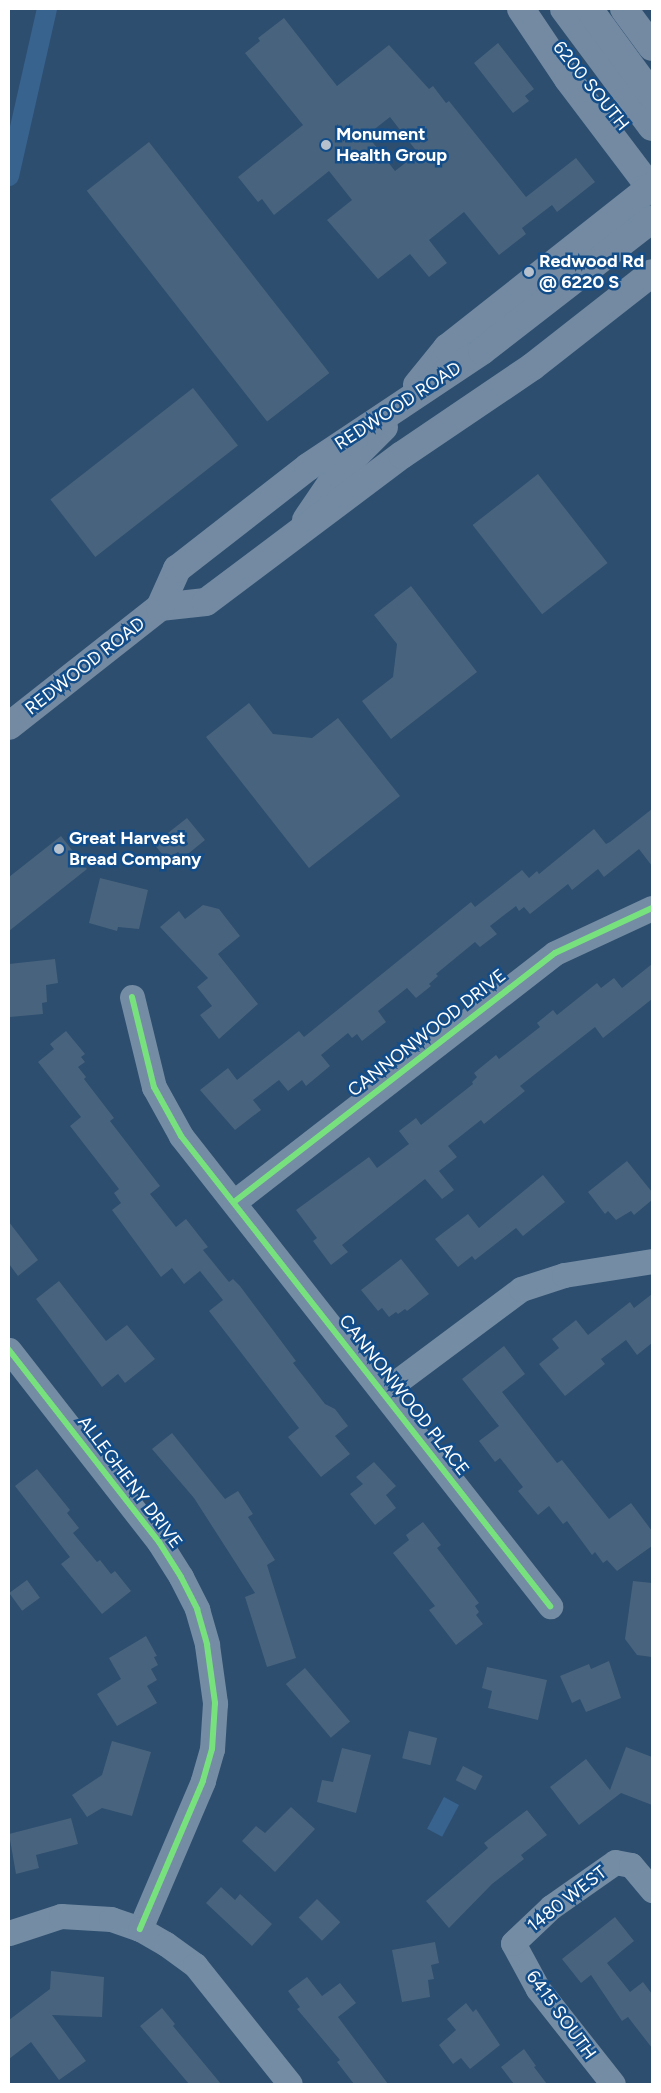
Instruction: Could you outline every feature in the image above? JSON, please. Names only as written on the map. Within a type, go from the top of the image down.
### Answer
[{"type":"main road","points":[[290,541],[338,473],[376,438],[430,365],[447,348],[652,181],[568,79],[521,9]]},
{"type":"main road","name":"6200 SOUTH","points":[[530,9],[652,181]]},
{"type":"main road","name":"6200 SOUTH","points":[[564,9],[652,127]]},
{"type":"main road","points":[[589,9],[652,95]]},
{"type":"main road","points":[[624,9],[652,47]]},
{"type":"main road","name":"REDWOOD ROAD","points":[[9,726],[160,606],[177,570],[308,466],[407,398],[482,351],[652,219]]},
{"type":"main road","name":"REDWOOD ROAD","points":[[160,606],[206,602],[290,541],[402,455],[532,367],[652,273]]},
{"type":"street","name":"CANNONWOOD DRIVE","points":[[234,1202],[555,953],[652,908]]},
{"type":"street","name":"CANNONWOOD PLACE","points":[[132,997],[148,1070],[161,1103],[181,1136],[550,1606]]},
{"type":"street","points":[[383,1392],[521,1289],[564,1275],[652,1261]]},
{"type":"street","name":"ALLEGHENY DRIVE","points":[[9,1350],[159,1542],[189,1593],[207,1644],[215,1703],[212,1749],[203,1782],[140,1929]]},
{"type":"street","name":"1480 WEST","points":[[513,1943],[551,1907],[606,1866],[624,1863],[637,1870],[652,1890]]},
{"type":"street","points":[[10,1929],[61,1916],[111,1919],[140,1929],[195,1965],[290,2084]]},
{"type":"street","name":"6415 SOUTH","points":[[513,1943],[538,1989],[613,2084]]},
{"type":"water","points":[[444,1797],[459,1805],[442,1837],[427,1829]]},
{"type":"building","name":"Monument Health Group","points":[[284,18],[337,86],[389,45],[429,89],[433,86],[446,103],[449,101],[526,197],[576,158],[595,182],[557,212],[552,205],[522,228],[526,234],[499,255],[464,212],[429,240],[447,263],[429,277],[410,254],[378,279],[327,220],[352,200],[329,171],[274,215],[262,199],[258,202],[238,177],[303,125],[245,53],[260,41],[258,38]],"holes":[[[390,117],[418,153],[395,171],[367,135]]]},
{"type":"building","points":[[498,43],[534,89],[525,96],[529,101],[513,113],[474,63]]},
{"type":"building","points":[[149,142],[329,373],[267,422],[87,191]]},
{"type":"building","points":[[193,388],[238,446],[95,557],[50,499]]},
{"type":"building","points":[[538,474],[608,563],[542,614],[473,525]]},
{"type":"building","points":[[411,586],[477,672],[391,739],[362,701],[393,677],[397,644],[374,615]]},
{"type":"building","points":[[249,703],[273,734],[312,738],[338,718],[400,796],[309,868],[206,737]]},
{"type":"building","points":[[652,809],[652,866],[639,849],[604,877],[598,869],[572,890],[568,884],[530,914],[524,907],[519,911],[516,906],[490,926],[497,934],[480,947],[475,942],[436,974],[438,976],[429,984],[431,986],[416,998],[407,988],[378,1011],[386,1022],[362,1041],[357,1034],[352,1038],[348,1033],[321,1055],[330,1066],[306,1086],[302,1080],[288,1091],[279,1080],[253,1100],[261,1110],[235,1130],[200,1090],[228,1068],[237,1080],[299,1031],[304,1037],[471,902],[475,907],[522,870],[529,878],[537,871],[539,874],[594,829],[606,844]]},
{"type":"building","points":[[187,818],[205,840],[183,858],[178,852],[167,860],[154,844]]},
{"type":"building","points":[[61,836],[87,869],[9,931],[9,877]]},
{"type":"building","points":[[100,878],[148,890],[139,929],[118,927],[117,931],[89,923]]},
{"type":"building","points":[[203,905],[219,909],[240,936],[218,954],[258,1004],[219,1039],[200,1015],[212,1006],[197,987],[208,978],[160,927],[179,911],[185,919]]},
{"type":"building","points":[[55,959],[58,983],[46,985],[47,1002],[42,1003],[43,1014],[10,1017],[9,964]]},
{"type":"building","points":[[652,964],[652,999],[603,1038],[595,1027],[520,1086],[525,1091],[484,1124],[481,1120],[448,1146],[457,1157],[439,1171],[454,1190],[442,1199],[425,1179],[342,1245],[348,1252],[331,1265],[313,1241],[317,1238],[296,1210],[369,1157],[377,1168],[409,1144],[399,1131],[416,1118],[421,1125],[473,1084],[472,1082],[477,1077],[474,1073],[496,1055],[499,1059],[540,1027],[537,1023],[553,1010],[557,1015],[597,983],[601,988],[614,978],[622,988]]},
{"type":"building","points":[[66,1031],[85,1054],[81,1057],[85,1062],[78,1067],[86,1077],[84,1079],[114,1118],[110,1121],[160,1186],[150,1194],[176,1227],[186,1219],[208,1247],[203,1250],[229,1282],[233,1279],[240,1286],[296,1361],[293,1363],[325,1404],[335,1409],[348,1426],[335,1436],[350,1454],[321,1477],[288,1437],[299,1428],[209,1311],[223,1300],[200,1271],[184,1284],[172,1268],[161,1277],[112,1210],[121,1203],[114,1193],[119,1189],[70,1126],[81,1117],[38,1062],[54,1049],[50,1044]]},
{"type":"building","points":[[627,1161],[652,1192],[652,1200],[634,1215],[631,1211],[616,1220],[608,1211],[605,1214],[588,1192]]},
{"type":"building","points":[[543,1175],[565,1202],[523,1236],[516,1228],[475,1260],[472,1256],[458,1267],[435,1239],[468,1214],[479,1228]]},
{"type":"building","points":[[9,1222],[38,1260],[18,1276],[9,1264]]},
{"type":"building","points":[[401,1259],[429,1294],[407,1311],[405,1309],[398,1314],[396,1312],[389,1317],[382,1308],[378,1311],[361,1290]]},
{"type":"building","points":[[59,1281],[106,1341],[127,1325],[155,1359],[125,1383],[118,1374],[102,1387],[36,1299]]},
{"type":"building","points":[[652,1294],[652,1343],[637,1355],[626,1340],[601,1359],[605,1364],[565,1396],[539,1364],[559,1348],[552,1339],[576,1320],[588,1335],[630,1302],[634,1308]]},
{"type":"building","points":[[504,1346],[525,1374],[502,1392],[557,1463],[562,1460],[609,1519],[631,1503],[652,1531],[652,1546],[617,1571],[607,1560],[603,1563],[595,1552],[592,1555],[567,1521],[563,1524],[549,1506],[538,1515],[518,1491],[523,1487],[500,1458],[495,1462],[479,1441],[499,1426],[462,1379]]},
{"type":"building","points":[[172,1433],[225,1499],[238,1491],[253,1514],[248,1517],[275,1560],[267,1565],[296,1658],[267,1667],[245,1597],[255,1593],[194,1498],[152,1449]]},
{"type":"building","points":[[374,1462],[396,1486],[386,1495],[396,1508],[375,1525],[350,1494],[363,1484],[356,1477]]},
{"type":"building","points":[[37,1469],[70,1510],[67,1513],[79,1528],[73,1533],[97,1562],[100,1560],[111,1574],[115,1571],[131,1591],[102,1614],[61,1564],[70,1557],[15,1486]]},
{"type":"building","points":[[423,1522],[441,1545],[437,1548],[479,1603],[475,1606],[479,1612],[476,1615],[483,1624],[456,1645],[429,1610],[435,1606],[393,1553],[409,1540],[406,1535]]},
{"type":"building","points":[[27,1580],[40,1598],[22,1611],[9,1593]]},
{"type":"building","points":[[633,1581],[652,1583],[652,1657],[637,1655],[625,1639]]},
{"type":"building","points":[[146,1636],[157,1656],[154,1657],[158,1665],[151,1669],[157,1680],[147,1686],[157,1703],[117,1726],[97,1694],[121,1679],[109,1658]]},
{"type":"building","points":[[609,1661],[621,1698],[586,1712],[580,1699],[572,1703],[560,1676],[589,1664],[591,1669]]},
{"type":"building","points":[[487,1667],[547,1680],[538,1720],[488,1708],[492,1691],[482,1688]]},
{"type":"building","points":[[305,1668],[350,1722],[331,1738],[286,1684]]},
{"type":"building","points":[[409,1731],[437,1738],[430,1765],[402,1758]]},
{"type":"building","points":[[112,1741],[151,1752],[132,1816],[102,1808],[87,1817],[72,1795],[102,1775]]},
{"type":"building","points":[[626,1747],[652,1757],[652,1805],[621,1793],[579,1825],[550,1787],[586,1759],[610,1790]]},
{"type":"building","points":[[342,1748],[371,1755],[356,1813],[317,1802],[322,1780],[333,1782]]},
{"type":"building","points":[[463,1766],[483,1776],[475,1790],[456,1780]]},
{"type":"building","points":[[291,1807],[315,1829],[275,1872],[242,1841],[256,1826],[265,1833]]},
{"type":"building","points":[[527,1810],[547,1835],[521,1855],[524,1859],[492,1884],[449,1928],[426,1901],[488,1848],[484,1843]]},
{"type":"building","points":[[71,1818],[78,1844],[36,1855],[39,1868],[16,1874],[9,1834]]},
{"type":"building","points":[[221,1887],[235,1900],[240,1894],[272,1924],[252,1946],[206,1903]]},
{"type":"building","points":[[317,1899],[340,1922],[322,1941],[299,1917]]},
{"type":"building","points":[[615,1917],[634,1941],[607,1963],[630,1992],[643,1982],[652,1994],[652,2048],[628,2017],[622,2021],[591,1975],[581,1983],[562,1959]]},
{"type":"building","points":[[435,1942],[439,1963],[431,1965],[434,1979],[428,1980],[430,1997],[402,2002],[392,1950]]},
{"type":"building","points":[[51,1971],[104,1977],[102,2017],[52,2015],[86,2061],[59,2080],[31,2042],[9,2059],[9,2020],[50,1989]]},
{"type":"building","points":[[307,1977],[322,1996],[340,1983],[356,2003],[338,2017],[388,2084],[354,2084],[337,2062],[340,2060],[297,2009],[300,2007],[288,1991]]},
{"type":"building","points":[[466,2003],[473,2012],[476,2009],[500,2045],[470,2069],[461,2058],[453,2064],[439,2045],[456,2030],[447,2019]]},
{"type":"building","points":[[162,2008],[175,2024],[173,2026],[221,2084],[189,2084],[140,2026]]},
{"type":"building","points":[[524,2049],[536,2066],[534,2067],[547,2084],[514,2084],[501,2067]]},
{"type":"waterway","points":[[9,176],[47,9]]},
{"type":"cycle path","points":[[234,1202],[555,953],[652,908]]},
{"type":"cycle path","points":[[132,997],[154,1087],[181,1136],[550,1606]]},
{"type":"cycle path","points":[[9,1350],[159,1542],[181,1577],[197,1609],[207,1645],[215,1703],[212,1749],[203,1781],[140,1929]]},
{"type":"place","name":"Monument Health Group","points":[[326,145]]},
{"type":"place","name":"Redwood Rd @ 6220 S","points":[[529,272]]},
{"type":"place","name":"Great Harvest Bread Company","points":[[59,849]]}]
